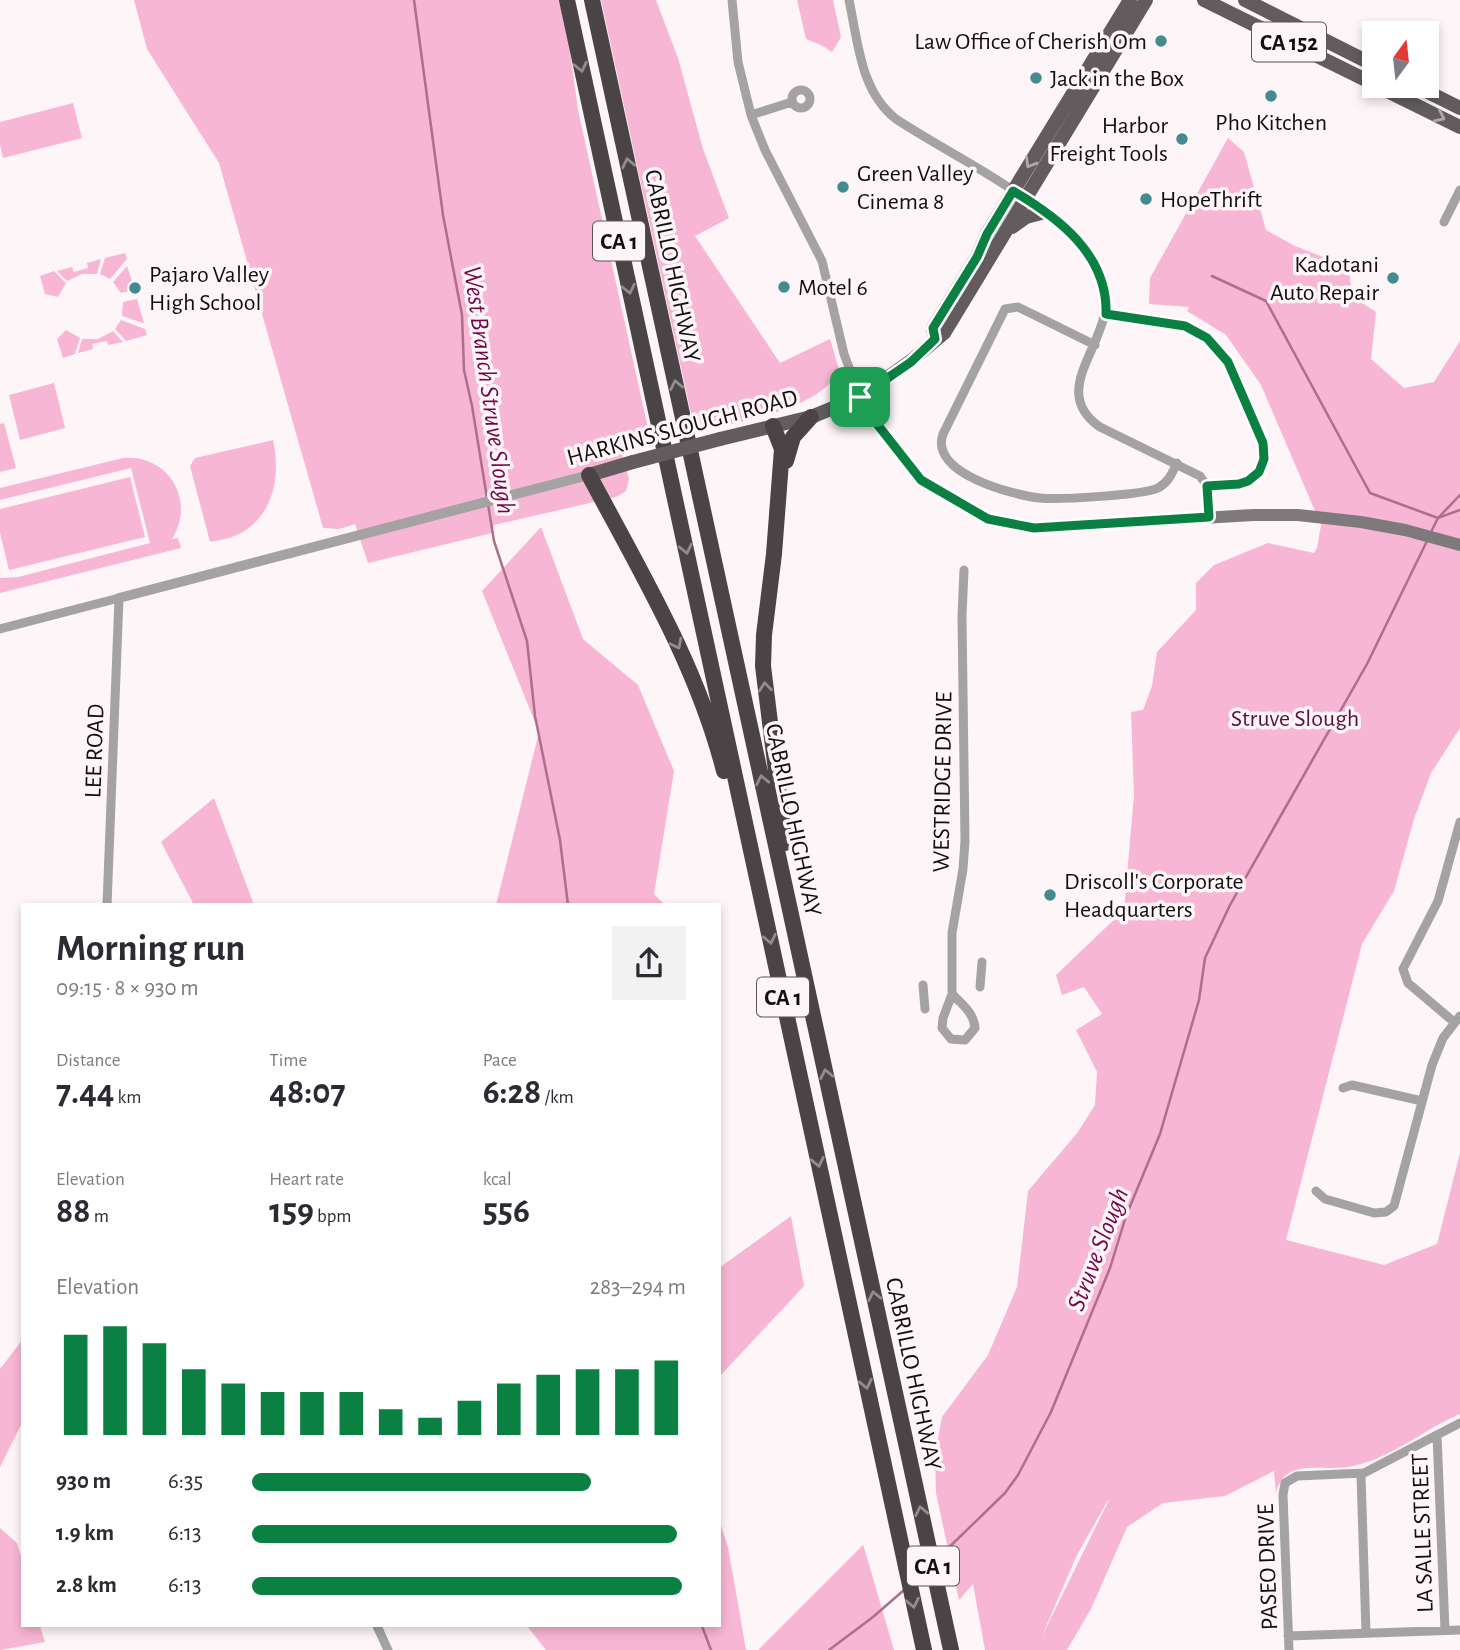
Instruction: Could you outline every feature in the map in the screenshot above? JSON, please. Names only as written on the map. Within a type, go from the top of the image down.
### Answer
[{"type":"highway","name":"CABRILLO HIGHWAY","points":[[567,0],[924,1650]]},
{"type":"highway","name":"CABRILLO HIGHWAY","points":[[592,0],[951,1650]]},
{"type":"highway","points":[[793,925],[763,666],[764,635],[787,452],[793,437],[811,417]]},
{"type":"highway","points":[[773,426],[782,449],[774,554]]},
{"type":"highway","points":[[589,475],[695,682],[715,740],[742,845],[761,896]]},
{"type":"main road","points":[[1019,195],[1130,0]]},
{"type":"main road","points":[[935,339],[933,328],[977,257],[987,234],[1019,195],[1146,0]]},
{"type":"main road","name":"CA 152","points":[[1204,0],[1362,79]]},
{"type":"main road","name":"CA 152","points":[[1245,0],[1362,59]]},
{"type":"main road","name":"CA 152","points":[[1401,98],[1460,127]]},
{"type":"main road","points":[[1439,98],[1460,108]]},
{"type":"main road","name":"HARKINS SLOUGH ROAD","points":[[589,475],[811,417],[860,397],[911,362],[944,333],[1005,232],[1019,195]]},
{"type":"main road","points":[[1005,232],[1026,217],[1045,212]]},
{"type":"main road","points":[[860,397],[877,424],[921,480],[988,519],[1034,528],[1209,517],[1298,515],[1405,530],[1460,545]]},
{"type":"street","points":[[724,0],[732,4],[738,62],[751,116],[765,150],[822,261],[844,354],[860,397]]},
{"type":"street","points":[[849,0],[867,82],[882,107],[903,124],[1019,195],[1070,230],[1090,257],[1105,290],[1106,314],[1095,345],[1084,365],[1078,385],[1079,397],[1087,414],[1100,427],[1197,473],[1207,486],[1209,517]]},
{"type":"street","points":[[751,116],[792,102]]},
{"type":"street","points":[[1444,222],[1460,190]]},
{"type":"street","points":[[1095,345],[1018,307],[1005,309],[945,430],[940,446],[946,457],[960,470],[994,488],[1049,498],[1150,491],[1166,482],[1177,463]]},
{"type":"street","points":[[1106,314],[1185,326],[1207,338],[1228,362],[1263,443],[1264,459],[1259,472],[1248,481],[1207,486]]},
{"type":"street","name":"HARKINS SLOUGH ROAD","points":[[0,629],[589,475]]},
{"type":"street","name":"WESTRIDGE DRIVE","points":[[951,994],[975,1021],[975,1028],[965,1040],[951,1039],[944,1034],[942,1028],[951,994],[952,933],[965,841],[962,616],[964,570]]},
{"type":"street","name":"LEE ROAD","points":[[107,903],[119,598]]},
{"type":"street","points":[[1316,1191],[1325,1199],[1374,1213],[1390,1210],[1397,1199],[1435,1055],[1457,1019],[1408,983],[1403,969],[1435,908],[1460,822]]},
{"type":"street","points":[[1449,864],[1460,867]]},
{"type":"street","points":[[980,987],[982,962]]},
{"type":"street","points":[[923,985],[925,1009]]},
{"type":"street","points":[[1343,1088],[1352,1084],[1422,1101]]},
{"type":"street","points":[[1366,1633],[1361,1475],[1460,1423]]},
{"type":"street","name":"LA SALLE STREET","points":[[1437,1435],[1445,1630]]},
{"type":"street","name":"PASEO DRIVE","points":[[1289,1650],[1283,1495],[1285,1483],[1297,1476],[1361,1475]]},
{"type":"street","points":[[377,1627],[388,1650]]},
{"type":"street","points":[[1289,1636],[1460,1630]]},
{"type":"green space","points":[[134,0],[563,0],[578,110],[651,442],[621,450],[629,479],[626,491],[616,497],[494,525],[492,533],[368,563],[355,524],[339,529],[323,528],[219,163],[147,49]]},
{"type":"green space","points":[[601,0],[656,0],[678,58],[703,149],[729,218],[695,236],[780,363],[830,339],[840,373],[826,387],[792,407],[695,432]]},
{"type":"green space","points":[[797,0],[833,0],[841,37],[832,52],[806,39]]},
{"type":"green space","points":[[73,103],[82,138],[3,158],[0,122]]},
{"type":"green space","name":"Struve Slough","points":[[1228,138],[1244,152],[1266,230],[1295,246],[1348,267],[1353,297],[1376,312],[1371,359],[1404,388],[1434,382],[1460,341],[1460,728],[1431,773],[1414,819],[1394,891],[1362,944],[1286,1240],[1384,1265],[1437,1244],[1460,1153],[1460,1414],[1378,1458],[1348,1467],[1295,1470],[1280,1482],[1276,1493],[1274,1471],[1225,1496],[1163,1503],[1127,1527],[1091,1609],[1067,1650],[985,1650],[973,1584],[959,1600],[936,1493],[935,1454],[942,1417],[988,1355],[1017,1287],[1028,1191],[1078,1132],[1095,1105],[1097,1072],[1076,1030],[1102,1014],[1084,987],[1062,995],[1056,975],[1124,910],[1134,795],[1131,712],[1143,710],[1152,686],[1157,652],[1196,610],[1196,583],[1214,565],[1268,543],[1314,553],[1321,525],[1261,385],[1226,335],[1187,311],[1189,307],[1149,304],[1150,278]],"holes":[[[1109,1500],[1041,1638],[1077,1555]]]},
{"type":"green space","points":[[125,253],[127,259],[110,279],[100,274],[105,258]]},
{"type":"green space","points":[[101,259],[97,274],[82,274],[67,281],[57,271],[72,267],[74,272],[88,268],[87,263]]},
{"type":"green space","points":[[127,266],[135,290],[121,293],[113,282]]},
{"type":"green space","points":[[54,271],[66,283],[58,297],[45,294],[40,276]]},
{"type":"green space","points":[[137,299],[144,323],[122,316],[123,302]]},
{"type":"green space","points":[[121,320],[145,329],[147,335],[126,341],[115,329]]},
{"type":"green space","points":[[66,330],[80,338],[75,354],[63,358],[57,339]]},
{"type":"green space","points":[[113,331],[123,342],[92,344],[93,349],[78,353],[82,339],[98,339]]},
{"type":"green space","points":[[54,383],[65,428],[20,440],[9,395]]},
{"type":"green space","points":[[4,423],[16,468],[0,472],[0,424]]},
{"type":"green space","points":[[273,440],[275,481],[267,507],[249,527],[234,536],[210,542],[190,466],[195,458]]},
{"type":"green space","points":[[123,458],[139,459],[153,464],[165,472],[174,483],[181,510],[179,524],[172,539],[178,538],[181,548],[0,593],[0,578],[18,577],[150,543],[131,468],[0,500],[0,488]]},
{"type":"green space","points":[[130,477],[145,537],[9,570],[0,533],[0,509]]},
{"type":"green space","name":"West Branch Struve Slough","points":[[541,527],[583,639],[638,685],[674,771],[654,894],[663,903],[496,903],[539,732],[482,591]]},
{"type":"green space","points":[[214,798],[253,903],[193,903],[161,842]]},
{"type":"green space","points":[[791,1216],[804,1286],[721,1375],[721,1267]]},
{"type":"green space","points":[[21,1342],[21,1425],[0,1467],[0,1369]]},
{"type":"green space","points":[[721,1525],[728,1547],[746,1650],[546,1650],[528,1627],[721,1627]]},
{"type":"green space","points":[[0,1528],[17,1543],[21,1556],[21,1627],[40,1627],[45,1642],[0,1650]]},
{"type":"green space","points":[[863,1545],[894,1650],[758,1650]]},
{"type":"waterway","name":"West Branch Struve Slough","points":[[414,0],[443,215],[462,315],[464,370],[487,498]]},
{"type":"waterway","points":[[1212,276],[1266,301],[1370,493],[1438,518],[1460,495]]},
{"type":"waterway","name":"West Branch Struve Slough","points":[[488,504],[494,541],[527,641],[535,716],[560,840],[568,903]]},
{"type":"waterway","name":"Struve Slough","points":[[1431,532],[1438,518],[1460,510]]},
{"type":"waterway","name":"Struve Slough","points":[[937,1559],[1005,1493],[1018,1475],[1051,1412],[1110,1268],[1126,1216],[1160,1134],[1199,1000],[1205,958],[1230,905],[1367,664],[1427,541]]},
{"type":"waterway","name":"Struve Slough","points":[[914,1580],[927,1568]]},
{"type":"waterway","name":"Struve Slough","points":[[829,1650],[904,1590]]},
{"type":"waterway","name":"West Branch Struve Slough","points":[[702,1627],[711,1650]]},
{"type":"place","name":"Law Office of Cherish Om","points":[[1161,41]]},
{"type":"place","name":"Jack in the Box","points":[[1036,78]]},
{"type":"place","name":"Pho Kitchen","points":[[1271,96]]},
{"type":"place","name":"Harbor Freight Tools","points":[[1182,139]]},
{"type":"place","name":"Green Valley Cinema 8","points":[[843,187]]},
{"type":"place","name":"HopeThrift","points":[[1146,199]]},
{"type":"place","name":"Kadotani Auto Repair","points":[[1393,278]]},
{"type":"place","name":"Motel 6","points":[[784,287]]},
{"type":"place","name":"Pajaro Valley High School","points":[[135,288]]},
{"type":"place","name":"Driscoll's Corporate Headquarters","points":[[1050,895]]},
{"type":"route","points":[[1013,191],[1058,220],[1075,236],[1090,257],[1103,283],[1106,314],[1181,324],[1207,338],[1217,347],[1232,368],[1263,443],[1264,459],[1259,472],[1248,481],[1207,486],[1209,517],[1034,528],[988,519],[921,480],[877,424],[860,397],[911,362],[935,339],[933,328],[977,257],[987,234],[1013,191]]}]
